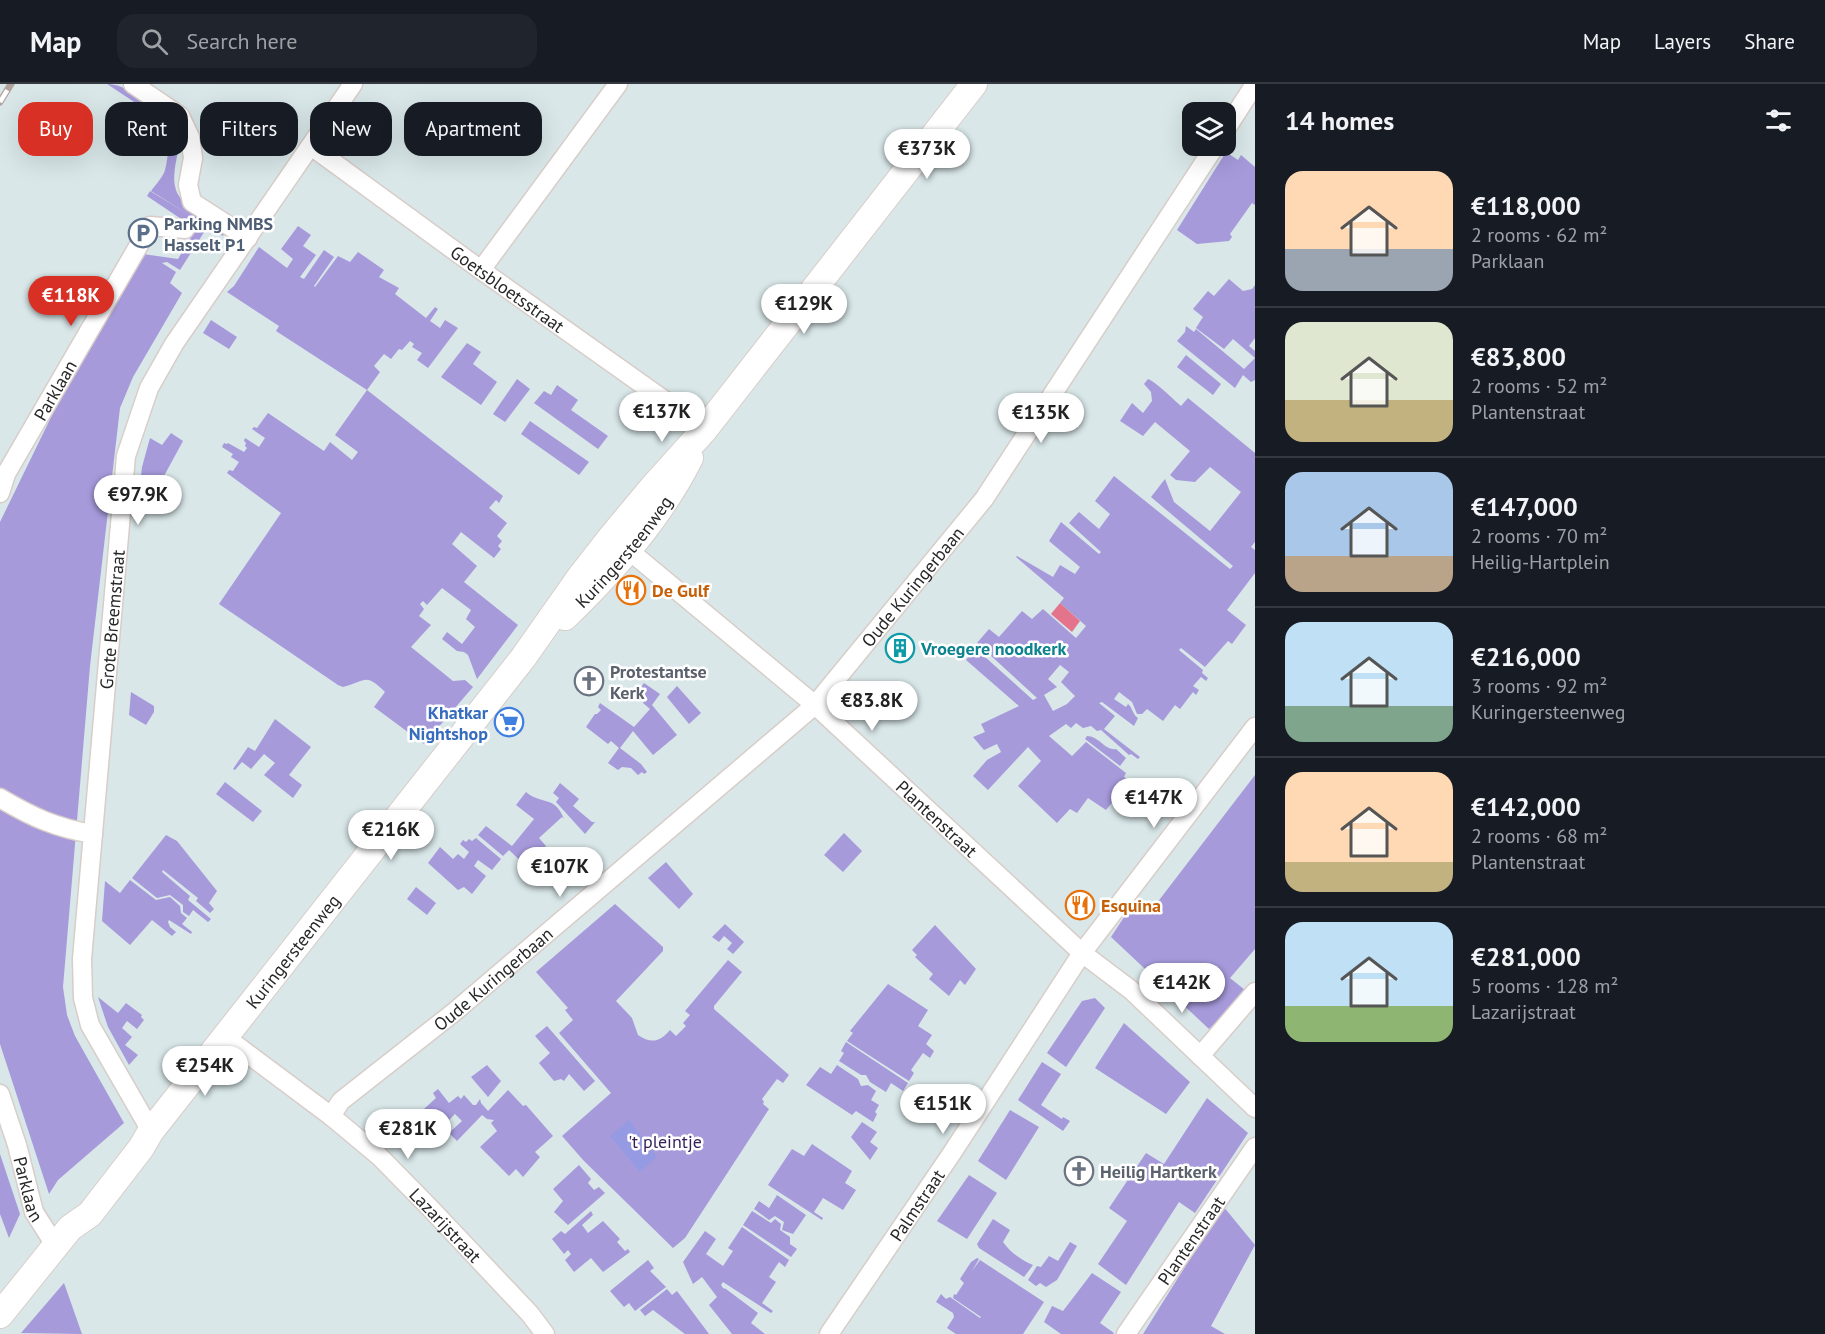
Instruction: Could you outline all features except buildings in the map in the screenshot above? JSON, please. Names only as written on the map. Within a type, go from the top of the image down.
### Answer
[{"type":"main road","name":"Kuringersteenweg","points":[[0,1315],[62,1237],[90,1214],[141,1148],[150,1131],[523,658],[580,577],[620,543],[651,488],[705,429],[974,84]]},
{"type":"street","points":[[133,84],[180,116],[190,137],[193,158],[188,185],[192,202],[248,238]]},
{"type":"street","name":"Grote Breemstraat","points":[[341,102],[353,84]]},
{"type":"street","points":[[481,270],[618,84]]},
{"type":"street","points":[[1236,113],[1255,84]]},
{"type":"street","name":"Grote Breemstraat","points":[[150,1131],[90,1025],[83,998],[82,959],[126,456],[149,388],[174,344],[310,147]]},
{"type":"street","name":"Goetsbloetsstraat","points":[[325,156],[705,429]]},
{"type":"street","name":"Oude Kuringerbaan","points":[[331,1116],[341,1101],[453,1013],[815,705],[984,499],[1208,156]]},
{"type":"street","name":"Parklaan","points":[[0,493],[6,474],[150,226],[185,229]]},
{"type":"street","name":"Plantenstraat","points":[[620,543],[815,705],[1082,953],[1131,990],[1255,1108]]},
{"type":"street","name":"Palmstraat","points":[[829,1334],[952,1154],[1082,953],[1255,728]]},
{"type":"street","points":[[0,798],[38,820],[66,830],[93,834]]},
{"type":"street","points":[[1200,1056],[1255,992]]},
{"type":"street","name":"Lazarijstraat","points":[[224,1036],[331,1116],[379,1156],[530,1314],[545,1334]]},
{"type":"street","name":"Parklaan","points":[[0,1094],[17,1145],[34,1212],[62,1237]]},
{"type":"street","name":"Plantenstraat","points":[[1126,1334],[1255,1147]]},
{"type":"green space","points":[[107,84],[122,87],[147,102],[134,102]]},
{"type":"green space","points":[[1241,155],[1255,167],[1255,205],[1252,203],[1230,234],[1232,237],[1229,241],[1197,244],[1177,230],[1223,156],[1232,156],[1238,160]]},
{"type":"green space","points":[[167,156],[177,156],[174,180],[176,190],[190,207],[225,231],[223,236],[151,191],[163,175]]},
{"type":"green space","points":[[150,191],[208,226],[180,270],[167,262],[162,263],[176,272],[170,283],[182,293],[133,377],[120,408],[90,666],[63,987],[67,1015],[75,1036],[124,1123],[58,1180],[49,1194],[0,1044],[0,522],[74,370],[143,254],[178,259],[196,229],[147,196]]},
{"type":"green space","points":[[298,226],[311,235],[303,246],[316,255],[300,277],[304,279],[324,250],[334,257],[315,287],[338,256],[350,262],[358,252],[384,270],[379,277],[399,288],[395,294],[426,318],[435,307],[438,309],[430,321],[440,328],[445,320],[458,328],[428,368],[417,360],[422,353],[412,347],[414,344],[410,341],[391,359],[384,354],[374,366],[380,372],[367,390],[276,331],[279,326],[227,292],[234,286],[259,247],[287,268],[293,259],[281,249]]},
{"type":"green space","points":[[1229,279],[1243,291],[1252,289],[1255,285],[1255,338],[1249,346],[1255,351],[1255,358],[1233,339],[1224,349],[1196,328],[1203,317],[1193,309],[1208,291],[1214,296]]},
{"type":"green space","points":[[211,320],[237,337],[229,349],[203,333]]},
{"type":"green space","points":[[1186,326],[1194,332],[1196,329],[1244,369],[1255,358],[1255,380],[1251,382],[1243,375],[1235,388],[1177,341],[1185,332]]},
{"type":"green space","points":[[467,343],[481,352],[473,364],[497,382],[481,405],[441,377]]},
{"type":"green space","points":[[1186,355],[1221,384],[1213,395],[1177,367]]},
{"type":"green space","points":[[517,379],[530,389],[505,422],[493,414]]},
{"type":"green space","points":[[1148,379],[1181,406],[1188,398],[1255,453],[1255,542],[1251,547],[1255,550],[1255,573],[1227,610],[1246,625],[1232,644],[1228,641],[1205,667],[1181,648],[1179,650],[1203,670],[1202,673],[1208,678],[1206,681],[1201,677],[1193,686],[1199,690],[1196,695],[1193,692],[1180,709],[1175,705],[1163,721],[1147,709],[1142,714],[1137,714],[1132,702],[1119,692],[1114,699],[1126,707],[1128,704],[1130,706],[1138,718],[1134,726],[1102,702],[1099,703],[1115,716],[1104,729],[1140,757],[1138,759],[1129,755],[1101,730],[1097,731],[1091,726],[1083,728],[1076,723],[1071,728],[1066,724],[1049,736],[1072,756],[1086,742],[1126,773],[1124,777],[1129,780],[1123,788],[1121,786],[1118,789],[1116,786],[1114,788],[1120,793],[1106,810],[1088,798],[1077,813],[1070,809],[1057,823],[1018,786],[1041,761],[1028,747],[988,790],[973,776],[987,760],[1001,752],[997,744],[984,750],[973,737],[985,732],[981,724],[1019,706],[966,660],[975,648],[1033,700],[1037,698],[977,643],[989,629],[999,637],[1022,611],[1032,619],[1043,609],[1076,638],[1086,626],[1060,603],[1064,598],[1016,557],[1053,577],[1060,565],[1075,574],[1080,567],[1049,541],[1061,522],[1099,554],[1101,552],[1069,523],[1079,512],[1099,529],[1110,514],[1095,501],[1114,476],[1230,569],[1233,566],[1151,497],[1165,479],[1174,502],[1210,531],[1241,492],[1210,467],[1195,482],[1176,480],[1170,475],[1190,451],[1155,422],[1143,436],[1120,421],[1132,403],[1143,413],[1152,401],[1151,392],[1144,384]],"holes":[[[1060,665],[1069,672],[1061,682],[1075,696],[1067,704],[1053,711],[1044,695],[1057,687],[1048,679]]]},
{"type":"green space","points":[[557,385],[578,400],[571,410],[608,436],[598,449],[534,403],[544,391],[551,395]]},
{"type":"green space","points":[[367,390],[503,496],[499,503],[496,500],[489,508],[507,523],[497,536],[502,541],[498,546],[501,549],[494,558],[461,532],[452,544],[477,566],[464,582],[518,625],[477,679],[468,655],[457,651],[442,639],[447,632],[462,644],[475,627],[466,619],[471,610],[442,588],[427,605],[423,601],[420,604],[424,609],[419,616],[431,625],[411,647],[453,681],[465,680],[473,687],[424,744],[374,707],[385,692],[373,682],[365,680],[343,687],[338,685],[219,604],[281,513],[227,473],[229,470],[233,471],[239,462],[231,457],[233,454],[222,447],[224,443],[244,452],[247,448],[245,438],[259,447],[265,438],[252,429],[257,428],[268,413],[324,451],[330,442],[352,460],[358,452],[335,435]]},
{"type":"green space","points":[[530,421],[589,462],[579,475],[521,434]]},
{"type":"green space","points":[[171,433],[183,441],[139,522],[136,521],[142,467],[150,438],[162,445]]},
{"type":"green space","points":[[644,683],[660,694],[652,705],[677,735],[653,755],[633,731],[620,748],[641,764],[647,772],[638,775],[631,768],[622,767],[618,770],[608,763],[619,748],[611,741],[608,744],[586,727],[595,714],[601,710],[598,707],[600,703],[634,727],[650,709],[636,694]]},
{"type":"green space","points":[[677,686],[701,713],[689,724],[667,697]]},
{"type":"green space","points":[[131,692],[154,706],[154,712],[146,725],[129,715]]},
{"type":"green space","points":[[275,719],[311,747],[289,775],[302,785],[293,798],[264,775],[275,763],[264,754],[251,769],[242,762],[235,770],[233,769],[248,747],[255,751]]},
{"type":"green space","points":[[1087,736],[1095,738],[1109,748],[1116,749],[1126,758],[1120,766],[1085,739]]},
{"type":"green space","points":[[1255,775],[1255,949],[1230,978],[1245,990],[1224,1016],[1209,1029],[1111,937],[1134,902],[1150,912]]},
{"type":"green space","points":[[225,782],[262,811],[253,822],[216,794]]},
{"type":"green space","points":[[560,783],[579,799],[573,806],[595,822],[585,834],[556,802],[559,798],[553,793]]},
{"type":"green space","points":[[526,792],[552,803],[564,819],[562,817],[539,838],[546,846],[535,857],[537,860],[528,868],[509,850],[503,856],[478,835],[486,826],[512,846],[534,819],[516,805]]},
{"type":"green space","points":[[844,833],[862,851],[843,872],[824,855]]},
{"type":"green space","points":[[166,835],[177,841],[217,891],[209,903],[214,909],[210,913],[196,901],[198,898],[163,870],[162,872],[190,896],[188,900],[211,919],[208,922],[193,910],[189,916],[183,912],[183,905],[170,895],[157,898],[132,878]]},
{"type":"green space","points":[[476,838],[501,859],[492,870],[478,860],[474,866],[486,876],[472,894],[464,887],[458,890],[428,863],[440,847],[453,859],[458,854],[464,859],[469,852],[460,844],[463,840],[466,842]]},
{"type":"green space","points":[[666,862],[693,894],[679,909],[648,878]]},
{"type":"green space","points":[[130,880],[156,900],[170,897],[180,906],[181,913],[187,918],[182,924],[192,932],[191,934],[169,920],[170,927],[176,932],[172,936],[152,920],[130,945],[102,921],[105,881],[120,893]]},
{"type":"green space","points":[[416,887],[436,903],[427,915],[407,899]]},
{"type":"green space","name":"'t pleintje","points":[[615,904],[663,947],[663,951],[616,1001],[632,1018],[638,1035],[651,1041],[663,1037],[670,1030],[676,1036],[686,1026],[683,1023],[690,1015],[685,1011],[728,960],[742,972],[714,1006],[714,1009],[789,1075],[783,1083],[777,1079],[762,1099],[763,1104],[769,1109],[685,1238],[673,1248],[584,1161],[562,1136],[611,1093],[559,1033],[573,1020],[565,1010],[568,1008],[536,972]]},
{"type":"green space","points":[[725,924],[744,942],[733,954],[727,949],[732,943],[724,936],[719,942],[712,937]]},
{"type":"green space","points":[[935,925],[976,969],[965,985],[960,980],[949,996],[929,979],[933,974],[915,957],[917,955],[912,950]]},
{"type":"green space","points":[[888,984],[928,1010],[918,1026],[932,1035],[926,1044],[934,1051],[930,1058],[923,1053],[911,1070],[914,1073],[909,1081],[847,1041],[853,1033],[850,1031]]},
{"type":"green space","points":[[98,997],[118,1013],[126,1003],[142,1015],[144,1020],[137,1029],[127,1021],[122,1028],[132,1037],[125,1045],[138,1055],[129,1065],[108,1027]]},
{"type":"green space","points":[[1095,998],[1105,1008],[1066,1067],[1047,1053],[1082,1001]]},
{"type":"green space","points":[[1124,1023],[1190,1082],[1166,1114],[1095,1068]]},
{"type":"green space","points":[[547,1026],[595,1081],[584,1091],[569,1074],[564,1081],[561,1079],[554,1081],[539,1063],[550,1053],[535,1036]]},
{"type":"green space","points":[[846,1042],[908,1083],[903,1091],[891,1083],[886,1092],[870,1082],[866,1075],[861,1075],[839,1061],[844,1053],[841,1051]]},
{"type":"green space","points":[[1042,1062],[1061,1074],[1041,1105],[1062,1119],[1063,1117],[1070,1121],[1063,1131],[1018,1100]]},
{"type":"green space","points":[[487,1065],[501,1081],[488,1097],[471,1077]]},
{"type":"green space","points":[[837,1065],[858,1079],[861,1086],[868,1085],[876,1091],[871,1100],[879,1105],[873,1122],[856,1111],[852,1115],[806,1085],[820,1067],[831,1074]]},
{"type":"green space","points":[[438,1089],[449,1103],[458,1096],[461,1099],[464,1095],[473,1105],[476,1105],[480,1099],[488,1111],[508,1090],[523,1106],[526,1105],[553,1136],[535,1152],[540,1157],[523,1177],[516,1169],[509,1176],[480,1147],[497,1131],[491,1123],[494,1120],[482,1115],[457,1141],[449,1133],[462,1121],[455,1114],[441,1128],[439,1126],[445,1118],[436,1109],[425,1119],[437,1133],[434,1136],[414,1118],[436,1098],[433,1093]]},
{"type":"green space","points":[[1207,1098],[1248,1133],[1195,1213],[1179,1202],[1126,1285],[1098,1264],[1127,1221],[1109,1208],[1146,1153],[1164,1164]]},
{"type":"green space","points":[[1010,1110],[1039,1127],[1006,1180],[978,1161]]},
{"type":"green space","points":[[862,1122],[877,1132],[870,1142],[878,1148],[870,1160],[851,1137]]},
{"type":"green space","points":[[812,1144],[852,1171],[845,1183],[856,1190],[843,1210],[823,1198],[814,1212],[823,1218],[822,1220],[768,1185],[792,1149],[804,1156]]},
{"type":"green space","points":[[0,1154],[20,1214],[9,1238],[0,1214]]},
{"type":"green space","points":[[579,1165],[591,1179],[588,1183],[594,1190],[599,1187],[605,1193],[568,1225],[554,1212],[563,1201],[553,1189]]},
{"type":"green space","points":[[969,1175],[997,1193],[967,1239],[937,1221]]},
{"type":"green space","points":[[777,1195],[806,1215],[793,1234],[782,1230],[784,1222],[775,1216],[769,1220],[754,1209],[759,1201],[769,1208]]},
{"type":"green space","points":[[1223,1206],[1255,1245],[1211,1326],[1225,1334],[1143,1334]]},
{"type":"green space","points":[[591,1211],[593,1215],[582,1225],[588,1233],[603,1221],[620,1239],[617,1242],[625,1251],[628,1249],[630,1252],[603,1272],[591,1258],[574,1272],[565,1260],[571,1254],[568,1250],[564,1254],[552,1239],[561,1231],[565,1234]]},
{"type":"green space","points":[[752,1211],[771,1223],[775,1219],[781,1224],[780,1230],[790,1237],[790,1244],[797,1249],[791,1257],[743,1225]]},
{"type":"green space","points":[[993,1219],[1010,1230],[1003,1242],[1006,1246],[1024,1261],[1033,1265],[1024,1277],[979,1248],[977,1244]]},
{"type":"green space","points":[[742,1227],[789,1260],[785,1267],[779,1262],[769,1277],[776,1282],[762,1303],[773,1311],[771,1313],[723,1282],[721,1285],[758,1313],[751,1323],[765,1334],[732,1334],[709,1305],[717,1297],[702,1277],[693,1284],[683,1262],[705,1231],[716,1239],[706,1254],[723,1266],[733,1251],[728,1248]]},
{"type":"green space","points":[[1070,1242],[1077,1246],[1057,1280],[1046,1287],[1040,1283],[1036,1286],[1028,1280],[1037,1266],[1041,1267],[1049,1256],[1058,1261]]},
{"type":"green space","points":[[979,1259],[972,1271],[980,1260],[1044,1302],[1023,1334],[956,1334],[947,1328],[954,1317],[953,1313],[936,1302],[941,1294],[946,1299],[950,1297],[981,1317],[953,1298],[964,1283],[960,1279],[971,1262]]},
{"type":"green space","points":[[648,1260],[654,1268],[650,1271],[666,1287],[635,1311],[629,1303],[624,1307],[610,1291]]},
{"type":"green space","points":[[1092,1273],[1121,1292],[1100,1323],[1114,1333],[1061,1334],[1044,1322],[1052,1306],[1063,1311]]},
{"type":"green space","points":[[64,1283],[82,1334],[21,1333]]},
{"type":"green space","points":[[667,1289],[672,1295],[677,1291],[709,1334],[685,1334],[653,1310],[645,1316],[640,1310]]},
{"type":"shaded area","points":[[1060,603],[1080,621],[1072,632],[1051,614]]},
{"type":"shaded area","points":[[629,1120],[657,1157],[640,1172],[610,1136]]},
{"type":"railway","points":[[0,102],[11,84]]},
{"type":"place","name":"Parking NMBS Hasselt P1","points":[[143,233]]},
{"type":"place","name":"De Gulf","points":[[631,590]]},
{"type":"place","name":"Vroegere noodkerk","points":[[900,648]]},
{"type":"place","name":"Protestantse Kerk","points":[[589,681]]},
{"type":"place","name":"Khatkar Nightshop","points":[[509,722]]},
{"type":"place","name":"Esquina","points":[[1080,905]]},
{"type":"place","name":"Heilig Hartkerk","points":[[1079,1171]]}]
